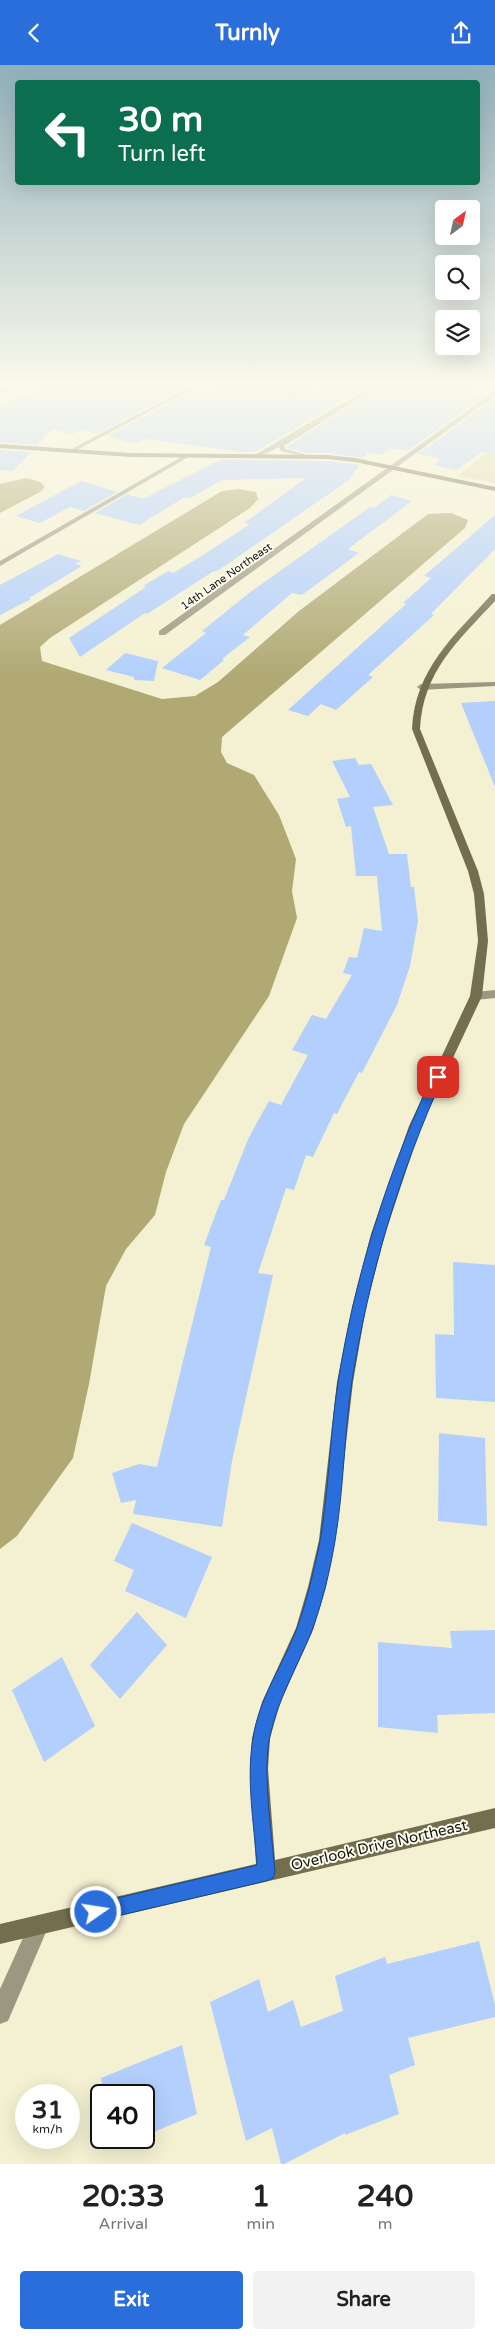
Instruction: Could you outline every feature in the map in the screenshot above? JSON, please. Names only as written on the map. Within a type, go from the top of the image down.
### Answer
[{"type":"street","points":[[0,563],[144,482]]},
{"type":"street","name":"14th Lane Northeast","points":[[162,633],[373,482]]},
{"type":"street","points":[[460,482],[495,489]]},
{"type":"street","points":[[266,1872],[259,1769],[261,1738],[271,1702],[304,1630],[325,1549],[345,1382],[359,1307],[378,1234],[415,1126],[476,995],[483,941],[479,894],[469,862],[416,729],[415,714],[422,687],[434,667],[495,596]]},
{"type":"street","points":[[422,687],[495,684]]},
{"type":"street","points":[[476,995],[495,994]]},
{"type":"street","name":"Overlook Drive Northeast","points":[[0,1934],[495,1818]]},
{"type":"street","points":[[0,2013],[40,1925]]},
{"type":"shaded area","points":[[9,482],[40,482],[45,487],[40,492],[0,513],[0,484]]},
{"type":"shaded area","points":[[238,489],[256,492],[258,499],[250,508],[50,638],[40,647],[42,661],[162,699],[195,696],[218,682],[299,611],[428,514],[451,513],[468,520],[465,528],[222,737],[221,752],[227,763],[254,775],[279,815],[296,859],[292,891],[297,918],[269,996],[184,1124],[166,1172],[155,1215],[126,1249],[106,1286],[89,1384],[73,1458],[17,1536],[0,1549],[0,625],[222,491]]},
{"type":"building","points":[[79,482],[117,492],[84,511],[70,507],[40,523],[16,516]]},
{"type":"building","points":[[177,482],[219,482],[190,498],[185,497],[139,525],[95,513],[127,494],[143,499]]},
{"type":"building","points":[[301,482],[346,482],[217,571],[214,571],[147,614],[145,613],[80,657],[69,638],[146,587],[143,586],[168,571],[173,573],[250,524],[244,523]]},
{"type":"building","points":[[391,495],[412,501],[348,549],[359,553],[302,595],[292,593],[243,635],[250,637],[222,659],[224,660],[200,680],[162,668],[206,633],[202,631],[249,593],[370,507],[374,508]]},
{"type":"building","points":[[495,515],[495,549],[431,614],[434,615],[368,675],[373,677],[336,710],[321,704],[308,716],[288,710],[406,604],[403,603],[431,578],[424,576]]},
{"type":"building","points":[[58,554],[81,561],[75,564],[82,566],[29,598],[31,599],[0,615],[0,585]]},
{"type":"building","points":[[125,653],[158,661],[154,681],[134,680],[134,677],[106,670]]},
{"type":"building","points":[[495,701],[495,787],[461,703]]},
{"type":"building","points":[[355,758],[359,765],[371,764],[393,805],[373,807],[389,854],[407,854],[411,887],[414,887],[418,921],[410,966],[397,1005],[362,1073],[359,1072],[337,1114],[334,1113],[313,1157],[306,1155],[294,1190],[286,1188],[258,1273],[273,1275],[232,1461],[222,1527],[133,1514],[136,1500],[121,1503],[112,1473],[139,1464],[157,1467],[211,1247],[204,1245],[221,1200],[224,1200],[249,1137],[269,1101],[281,1105],[308,1055],[292,1050],[312,1015],[326,1019],[352,975],[343,973],[349,957],[357,958],[364,928],[382,931],[377,876],[356,876],[351,826],[346,827],[337,799],[350,797],[332,761]]},
{"type":"building","points":[[453,1262],[495,1265],[495,1402],[436,1398],[435,1334],[454,1335]]},
{"type":"building","points":[[439,1433],[485,1438],[487,1526],[438,1521]]},
{"type":"building","points":[[132,1523],[212,1557],[186,1618],[125,1591],[134,1570],[114,1561]]},
{"type":"building","points":[[137,1612],[167,1645],[120,1699],[90,1665]]},
{"type":"building","points":[[495,1630],[495,1713],[437,1715],[438,1733],[378,1727],[378,1642],[452,1648],[450,1631]]},
{"type":"building","points":[[62,1657],[95,1726],[44,1762],[12,1690]]},
{"type":"building","points":[[479,1941],[495,2005],[495,2017],[408,2038],[415,2065],[389,2075],[399,2114],[345,2135],[345,2133],[284,2164],[281,2164],[272,2128],[246,2141],[210,2002],[259,1979],[268,2012],[293,2000],[301,2027],[343,2011],[335,1976],[385,1957],[387,1964]]},
{"type":"building","points":[[182,2045],[197,2114],[155,2131],[155,2084],[102,2084],[101,2078]]},
{"type":"route","points":[[96,1912],[266,1872],[259,1769],[261,1738],[271,1702],[304,1630],[317,1587],[327,1540],[345,1382],[359,1307],[378,1234],[395,1179],[415,1126],[438,1077]]}]
